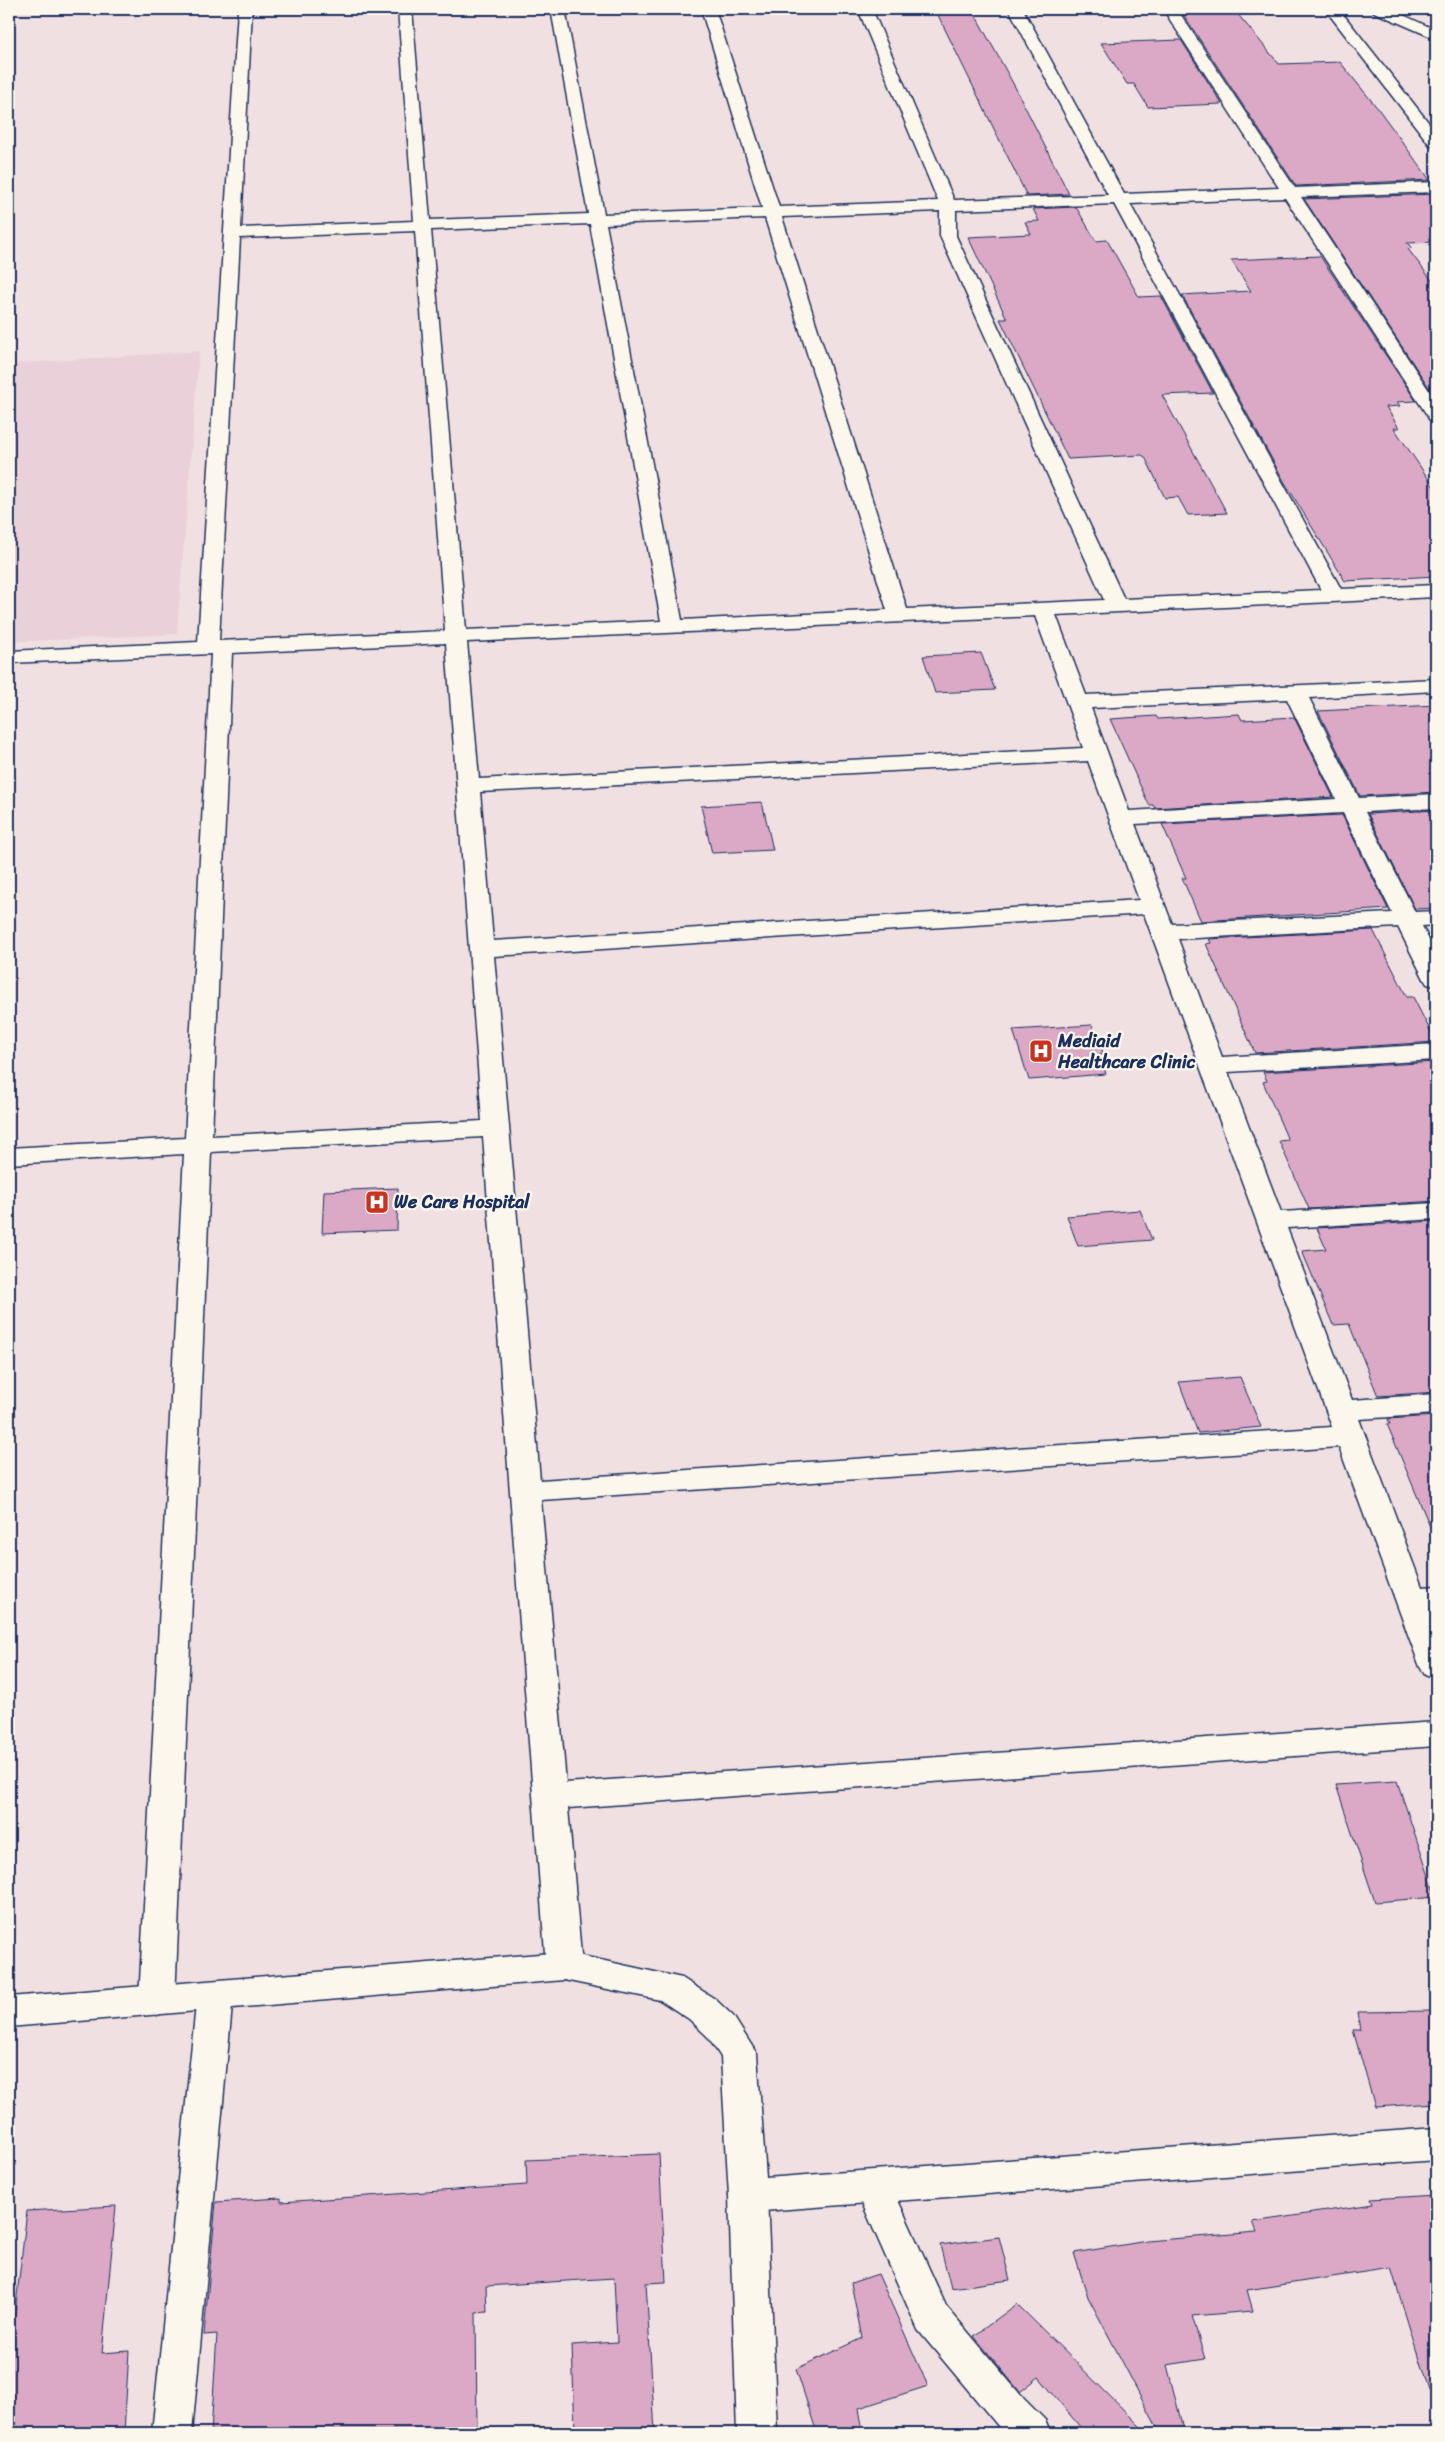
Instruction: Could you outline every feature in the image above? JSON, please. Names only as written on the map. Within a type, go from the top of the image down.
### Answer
[{"type":"street","points":[[157,2000],[198,1145],[215,648],[232,233],[245,9]]},
{"type":"street","points":[[405,9],[564,1966]]},
{"type":"street","points":[[558,9],[673,627]]},
{"type":"street","points":[[708,9],[898,616]]},
{"type":"street","points":[[865,9],[948,205],[948,236],[1117,606]]},
{"type":"street","points":[[1016,9],[1334,596]]},
{"type":"street","points":[[1170,9],[1436,415]]},
{"type":"street","points":[[1332,9],[1436,142]]},
{"type":"street","points":[[1379,9],[1436,35]]},
{"type":"street","points":[[232,233],[1436,187]]},
{"type":"street","points":[[9,658],[1436,591]]},
{"type":"street","points":[[1043,609],[1346,1423],[1424,1598],[1436,1667]]},
{"type":"street","points":[[1077,702],[1436,685]]},
{"type":"street","points":[[1295,692],[1436,979]]},
{"type":"street","points":[[467,786],[1097,754]]},
{"type":"street","points":[[1121,818],[1436,801]]},
{"type":"street","points":[[481,949],[1154,906]]},
{"type":"street","points":[[1163,932],[1436,918]]},
{"type":"street","points":[[1212,1065],[1436,1052]]},
{"type":"street","points":[[9,1156],[495,1128]]},
{"type":"street","points":[[1270,1221],[1436,1211]]},
{"type":"street","points":[[525,1491],[1346,1423],[1436,1404]]},
{"type":"street","points":[[550,1797],[1436,1734]]},
{"type":"street","points":[[9,2012],[564,1966],[669,1988],[702,2008],[720,2026],[739,2054],[748,2196],[757,2433]]},
{"type":"street","points":[[172,2433],[216,1995]]},
{"type":"street","points":[[748,2196],[1436,2144]]},
{"type":"street","points":[[874,2187],[932,2318],[1010,2412],[1031,2433]]},
{"type":"shaded area","points":[[199,351],[177,634],[9,642],[9,364]]},
{"type":"building","points":[[935,9],[972,9],[1015,87],[1069,194],[1027,196]]},
{"type":"building","points":[[1236,12],[1279,64],[1340,62],[1379,110],[1430,180],[1296,186],[1183,14]]},
{"type":"building","points":[[1181,40],[1222,104],[1148,107],[1134,84],[1127,84],[1101,43]]},
{"type":"building","points":[[1436,194],[1436,242],[1407,243],[1412,248],[1408,249],[1436,286],[1436,398],[1304,199]]},
{"type":"building","points":[[1076,207],[1096,241],[1107,240],[1139,297],[1161,296],[1213,393],[1162,395],[1227,513],[1188,515],[1178,497],[1165,498],[1145,457],[1142,455],[1068,459],[1000,319],[1007,319],[968,237],[1031,234],[1025,222],[1039,221],[1033,209]]},
{"type":"building","points":[[1320,256],[1416,401],[1397,402],[1400,406],[1386,407],[1399,428],[1394,428],[1436,490],[1436,576],[1345,581],[1284,481],[1182,295],[1251,291],[1231,260]]},
{"type":"building","points":[[981,653],[995,690],[935,693],[923,656]]},
{"type":"building","points":[[1436,705],[1436,792],[1360,796],[1318,711]]},
{"type":"building","points":[[1239,714],[1242,720],[1294,717],[1333,797],[1155,808],[1153,805],[1149,805],[1110,719],[1156,716],[1158,719]]},
{"type":"building","points":[[762,802],[773,850],[712,853],[701,806]]},
{"type":"building","points":[[1436,810],[1436,908],[1415,909],[1368,814]]},
{"type":"building","points":[[1342,815],[1388,909],[1201,921],[1182,878],[1186,878],[1162,824]]},
{"type":"building","points":[[1373,930],[1407,997],[1413,997],[1436,1042],[1255,1053],[1206,944],[1211,943],[1209,939]]},
{"type":"building","points":[[1092,1025],[1104,1055],[1099,1055],[1106,1074],[1029,1080],[1013,1030]]},
{"type":"building","points":[[1436,1062],[1436,1201],[1309,1209],[1279,1141],[1288,1140],[1263,1082],[1267,1081],[1263,1072]]},
{"type":"building","points":[[398,1188],[397,1230],[322,1233],[324,1191]]},
{"type":"building","points":[[1140,1210],[1152,1240],[1078,1246],[1067,1216]]},
{"type":"building","points":[[1436,1221],[1436,1392],[1378,1396],[1349,1324],[1333,1325],[1302,1251],[1326,1249],[1317,1228]]},
{"type":"building","points":[[1240,1377],[1261,1427],[1198,1433],[1179,1382]]},
{"type":"building","points":[[1436,1416],[1436,1541],[1387,1424],[1390,1424],[1388,1419]]},
{"type":"building","points":[[1397,1781],[1436,1897],[1375,1902],[1336,1785]]},
{"type":"building","points":[[1436,2011],[1436,2103],[1375,2107],[1353,2030],[1360,2030],[1357,2012]]},
{"type":"building","points":[[659,2154],[666,2282],[646,2283],[655,2433],[575,2433],[572,2345],[617,2342],[614,2278],[486,2286],[487,2312],[476,2313],[477,2433],[211,2433],[217,2334],[204,2335],[216,2202],[281,2198],[281,2202],[527,2185],[526,2160]]},
{"type":"building","points":[[1436,2195],[1436,2390],[1429,2391],[1391,2268],[1247,2290],[1253,2311],[1192,2316],[1205,2359],[1167,2365],[1184,2433],[1160,2433],[1088,2297],[1074,2253],[1147,2241],[1257,2232],[1253,2222],[1373,2204],[1371,2199]]},
{"type":"building","points":[[116,2206],[102,2353],[129,2351],[124,2433],[9,2433],[9,2364],[27,2211]]},
{"type":"building","points":[[999,2237],[1010,2280],[951,2288],[940,2245]]},
{"type":"building","points":[[878,2274],[928,2386],[859,2408],[863,2433],[817,2433],[796,2369],[862,2338],[851,2283]]},
{"type":"building","points":[[1017,2304],[1147,2433],[1085,2433],[1039,2377],[1020,2392],[974,2336]]},
{"type":"place","name":"Mediaid Healthcare Clinic","points":[[1041,1051]]},
{"type":"place","name":"We Care Hospital","points":[[377,1202]]}]
